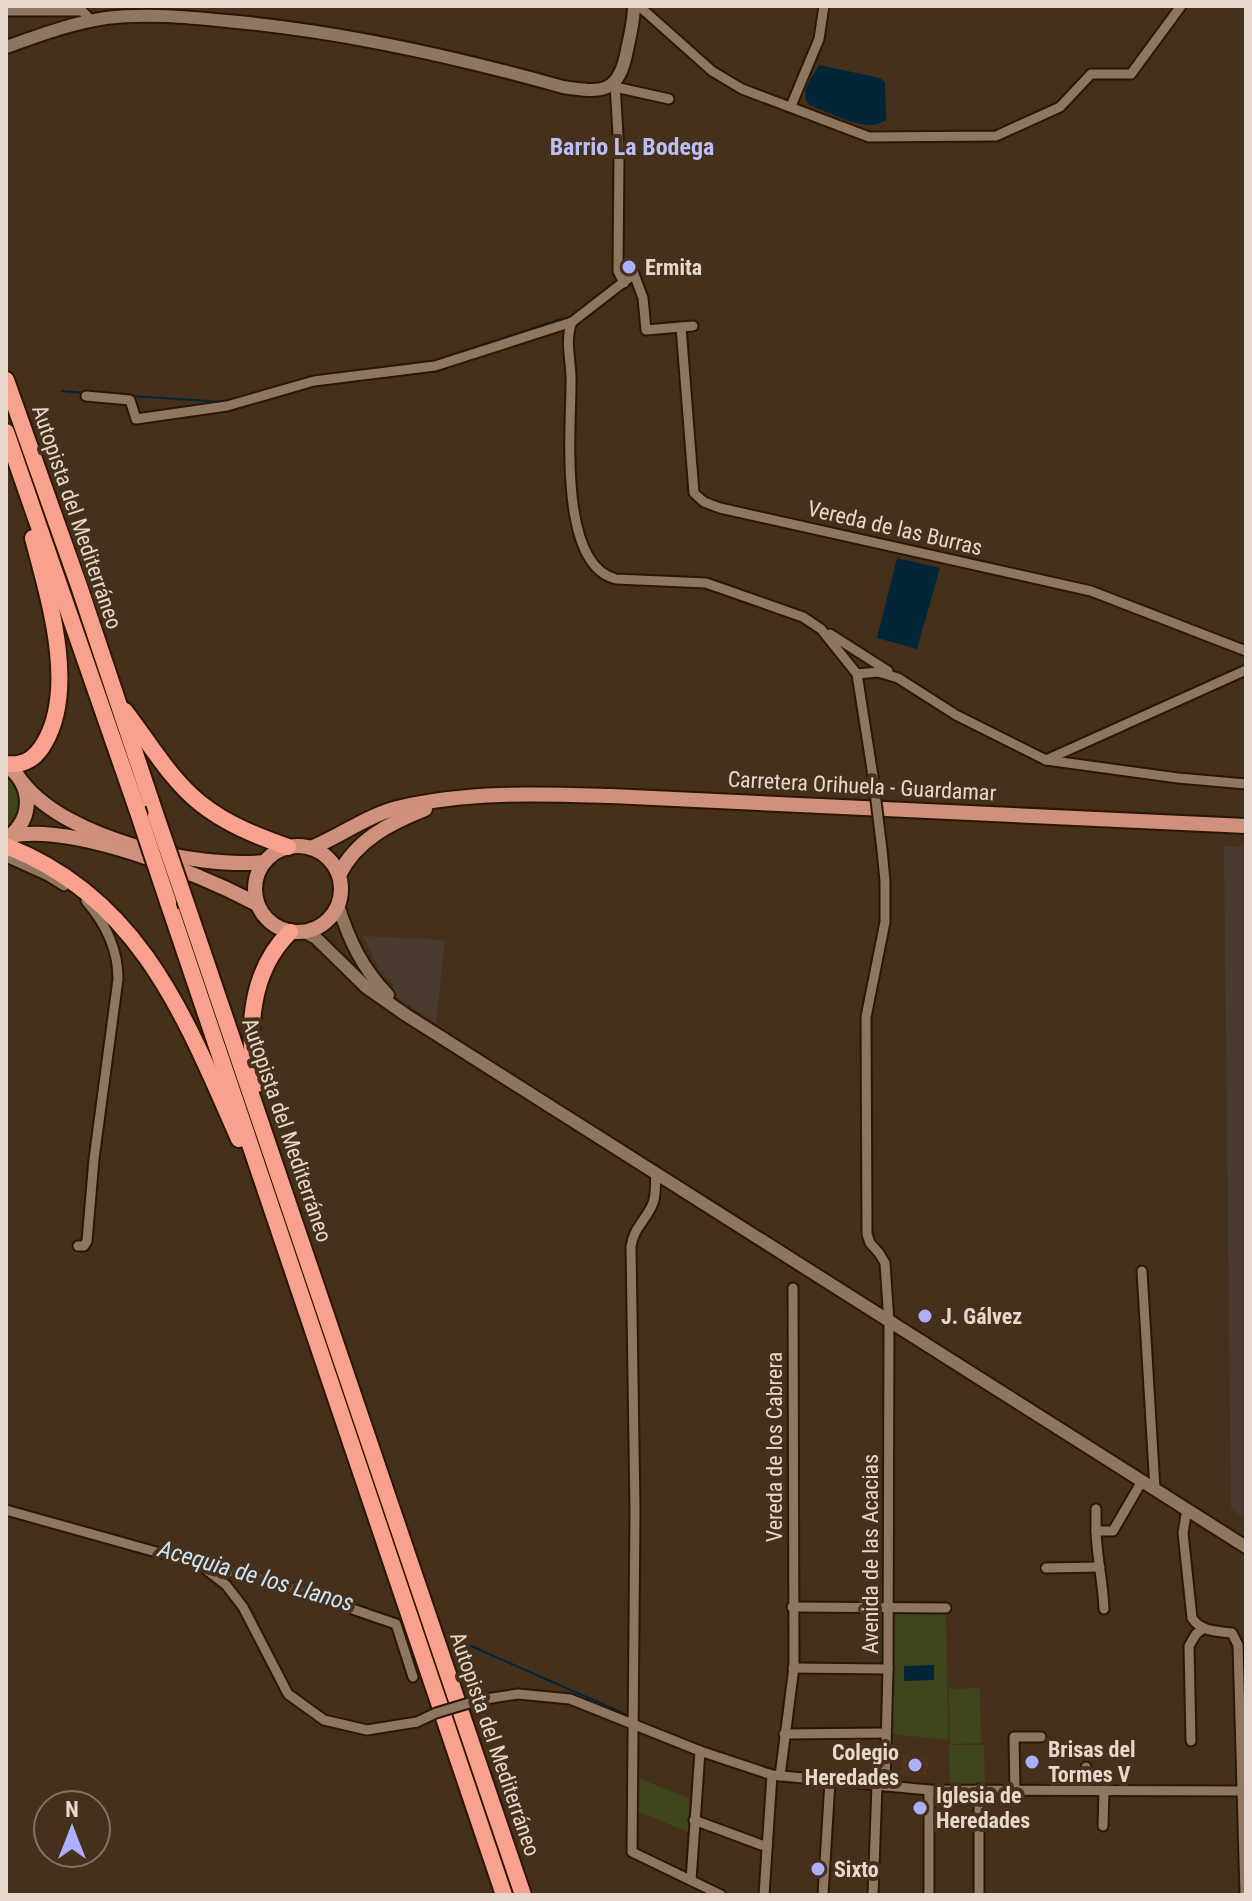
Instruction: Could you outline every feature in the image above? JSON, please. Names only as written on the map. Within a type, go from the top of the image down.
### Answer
[{"type":"highway","name":"Autopista del Mediterráneo","points":[[6,380],[523,1895]]},
{"type":"highway","name":"Autopista del Mediterráneo","points":[[6,432],[137,809],[504,1895]]},
{"type":"highway","points":[[6,452],[45,586],[54,635],[59,691],[54,722],[42,748],[27,763],[6,765]]},
{"type":"highway","points":[[117,701],[199,802],[245,831],[288,847]]},
{"type":"highway","points":[[7,841],[84,888],[132,936],[183,1021],[269,1198]]},
{"type":"highway","points":[[298,932],[277,944],[268,960],[256,993],[251,1022],[252,1059],[302,1244]]},
{"type":"main road","points":[[6,47],[92,21],[142,15],[274,25],[380,43],[563,87],[596,90],[615,85],[623,73],[636,6]]},
{"type":"main road","points":[[6,765],[34,796],[67,818],[128,843],[209,863],[236,865],[264,862]]},
{"type":"main road","points":[[7,841],[25,818],[27,794],[23,783]]},
{"type":"main road","name":"Carretera Orihuela - Guardamar","points":[[339,875],[358,847],[389,825],[434,806],[476,796]]},
{"type":"main road","name":"Carretera Orihuela - Guardamar","points":[[311,848],[332,840],[363,821],[399,807],[476,796],[611,796],[1246,826]]},
{"type":"main road","points":[[7,841],[42,834],[102,845],[204,879],[257,904]]},
{"type":"main road","points":[[298,932],[319,927],[330,918],[338,905],[341,889],[339,875],[328,859],[311,848],[288,847],[264,862],[257,875],[257,904],[265,917],[276,926],[316,938],[366,987],[406,1015],[1246,1547]]},
{"type":"main road","points":[[338,905],[348,938],[368,975],[406,1015]]},
{"type":"street","points":[[636,6],[712,71],[742,89],[869,137],[996,136],[1060,107],[1091,74],[1131,74],[1181,6]]},
{"type":"street","points":[[791,106],[819,39],[824,6]]},
{"type":"street","points":[[6,11],[82,11],[92,21]]},
{"type":"street","points":[[624,283],[618,271],[619,153],[615,85],[669,99]]},
{"type":"street","points":[[86,396],[130,400],[136,419],[227,406],[314,381],[435,366],[572,322],[634,274],[643,298],[646,330],[693,326]]},
{"type":"street","points":[[572,322],[568,337],[571,373],[570,487],[577,524],[587,553],[595,567],[607,577],[706,583],[803,617],[956,715],[1046,760],[1246,784]]},
{"type":"street","name":"Vereda de las Burras","points":[[681,327],[694,493],[704,502],[1091,591],[1246,651]]},
{"type":"street","points":[[821,629],[857,674],[878,672],[898,678]]},
{"type":"street","points":[[1046,760],[1246,670]]},
{"type":"street","name":"Avenida de las Acacias","points":[[857,674],[882,850],[885,922],[866,1017],[867,1234],[885,1263],[889,1322],[888,1669],[873,1895]]},
{"type":"street","points":[[6,857],[48,876],[86,902],[106,929],[118,963],[87,1241],[84,1246],[78,1246]]},
{"type":"street","points":[[656,1174],[654,1199],[632,1234],[631,1247],[635,1510],[632,1852],[721,1895]]},
{"type":"street","points":[[1142,1271],[1155,1489]]},
{"type":"street","name":"Vereda de los Cabrera","points":[[764,1895],[776,1775],[793,1668],[793,1288]]},
{"type":"street","points":[[1096,1531],[1113,1531],[1128,1500],[1142,1481]]},
{"type":"street","points":[[1096,1509],[1104,1609]]},
{"type":"street","points":[[1187,1509],[1183,1533],[1192,1618],[1197,1625],[1232,1633],[1237,1638],[1245,1895]]},
{"type":"street","points":[[6,1510],[271,1581],[396,1624],[413,1677]]},
{"type":"street","points":[[199,1564],[226,1585],[243,1607],[288,1694],[324,1720],[367,1730],[417,1722],[479,1700],[518,1694],[570,1699],[700,1751],[776,1775],[929,1790],[1244,1791]]},
{"type":"street","points":[[1046,1568],[1100,1567]]},
{"type":"street","points":[[792,1607],[946,1608]]},
{"type":"street","points":[[1191,1741],[1189,1646],[1204,1628]]},
{"type":"street","points":[[793,1668],[888,1669]]},
{"type":"street","points":[[784,1734],[886,1733]]},
{"type":"street","points":[[1015,1790],[1014,1737],[1041,1737]]},
{"type":"street","points":[[691,1880],[700,1751]]},
{"type":"street","points":[[1086,1767],[1086,1790]]},
{"type":"street","points":[[823,1895],[830,1781]]},
{"type":"street","points":[[979,1789],[979,1895]]},
{"type":"street","points":[[929,1790],[929,1895]]},
{"type":"street","points":[[1103,1826],[1104,1790]]},
{"type":"street","points":[[694,1820],[767,1847]]},
{"type":"shaded area","points":[[1224,846],[1246,847],[1246,1518],[1231,1509]]},
{"type":"shaded area","points":[[363,936],[445,940],[436,1024],[392,993],[394,985],[380,971]]},
{"type":"shaded area","name":"Colegio Heredades","points":[[902,1755],[928,1756],[927,1775],[901,1774]]},
{"type":"green space","points":[[6,775],[17,788],[20,803],[16,818],[6,831]]},
{"type":"green space","points":[[896,1614],[946,1614],[948,1740],[892,1734],[893,1618]]},
{"type":"green space","points":[[980,1688],[981,1743],[950,1744],[949,1689]]},
{"type":"green space","points":[[949,1745],[984,1745],[985,1784],[950,1784]]},
{"type":"green space","points":[[636,1777],[690,1799],[688,1832],[637,1811]]},
{"type":"water","points":[[819,65],[880,78],[885,82],[886,120],[878,124],[859,124],[809,105],[806,90]]},
{"type":"water","points":[[897,558],[940,568],[917,649],[877,638]]},
{"type":"water","points":[[934,1665],[934,1680],[904,1681],[904,1666]]},
{"type":"waterway","points":[[430,362],[561,319]]},
{"type":"waterway","points":[[62,391],[85,393]]},
{"type":"waterway","points":[[131,396],[224,402]]},
{"type":"waterway","name":"Acequia de los Llanos","points":[[171,1552],[285,1579],[376,1612]]},
{"type":"waterway","name":"Acequia de los Llanos","points":[[471,1646],[625,1714]]},
{"type":"place","name":"Ermita","points":[[629,267]]},
{"type":"place","name":"J. Gálvez","points":[[925,1316]]},
{"type":"place","name":"Brisas del Tormes V","points":[[1032,1762]]},
{"type":"place","name":"Colegio Heredades","points":[[915,1765]]},
{"type":"place","name":"Iglesia de Heredades","points":[[920,1808]]},
{"type":"place","name":"Sixto","points":[[818,1869]]},
{"type":"district","name":"Barrio La Bodega","points":[[632,147]]}]
